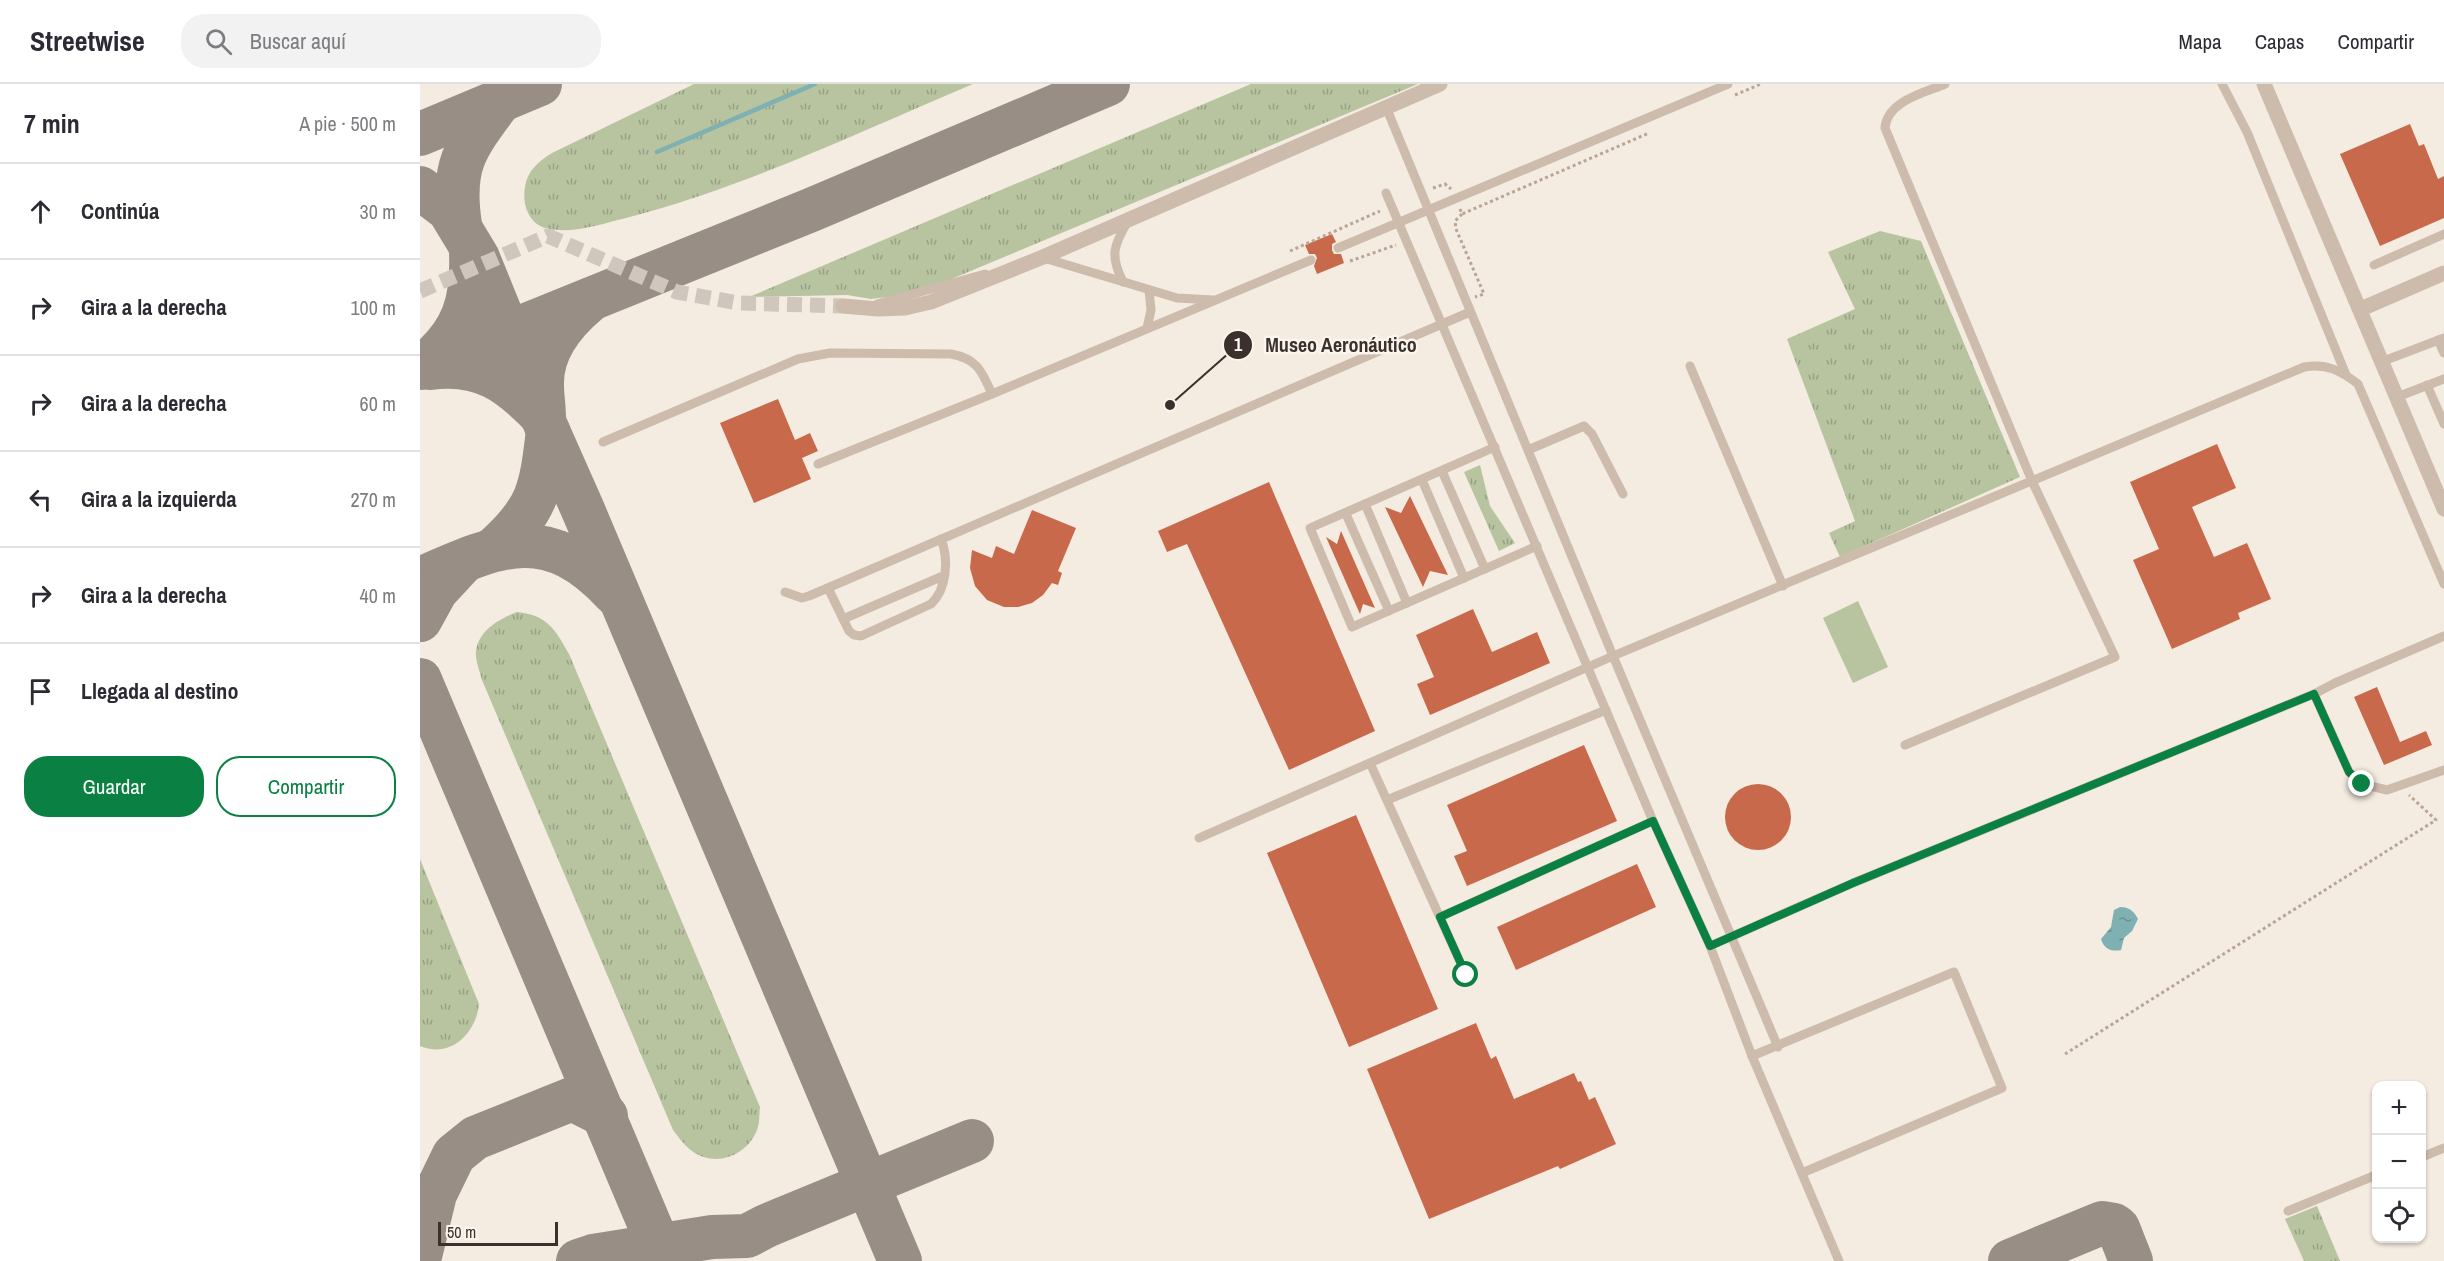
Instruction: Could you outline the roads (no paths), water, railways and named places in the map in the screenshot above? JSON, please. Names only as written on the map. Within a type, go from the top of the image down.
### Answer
[{"type":"street","points":[[843,306],[862,309],[905,308],[931,302],[1042,257],[1440,84]]},
{"type":"street","points":[[2264,84],[2444,509]]},
{"type":"street","points":[[2361,309],[2444,273]]},
{"type":"lane","points":[[1338,248],[1728,84]]},
{"type":"lane","points":[[1905,746],[2115,657],[2032,481],[1885,128],[1888,116],[1902,103],[1945,84]]},
{"type":"lane","points":[[2222,84],[2247,132],[2346,375]]},
{"type":"lane","points":[[1386,107],[1778,1047]]},
{"type":"lane","points":[[1386,193],[1443,322],[1653,821],[1710,946],[1752,1056],[1839,1261]]},
{"type":"lane","points":[[1123,282],[1116,267],[1115,249],[1130,219]]},
{"type":"lane","points":[[2374,265],[2444,234]]},
{"type":"lane","points":[[1042,257],[1186,299],[1219,300]]},
{"type":"lane","points":[[818,464],[992,394],[1311,260]]},
{"type":"lane","points":[[1147,328],[1151,310],[1149,290]]},
{"type":"lane","points":[[785,592],[802,598],[828,588],[1470,312]]},
{"type":"lane","points":[[2381,362],[2441,339],[2444,353]]},
{"type":"lane","points":[[603,442],[798,359],[830,353],[963,356],[976,365],[992,394]]},
{"type":"lane","points":[[1199,838],[1613,656],[2294,370],[2316,365],[2327,366],[2358,384],[2444,584]]},
{"type":"lane","points":[[1690,366],[1783,586]]},
{"type":"lane","points":[[2397,397],[2444,379]]},
{"type":"lane","points":[[2427,385],[2444,424]]},
{"type":"lane","points":[[1528,450],[1584,426],[1592,434],[1623,495]]},
{"type":"lane","points":[[1495,447],[1347,514],[1310,528],[1352,627],[1537,546]]},
{"type":"lane","points":[[1442,471],[1485,569]]},
{"type":"lane","points":[[1422,480],[1464,578]]},
{"type":"lane","points":[[1365,504],[1407,603]]},
{"type":"lane","points":[[1347,514],[1389,611]]},
{"type":"lane","points":[[828,588],[849,631],[861,636],[931,604],[940,593],[947,555],[941,539]]},
{"type":"lane","points":[[843,618],[943,576]]},
{"type":"lane","points":[[1710,946],[1853,883],[2314,694],[2444,636]]},
{"type":"lane","points":[[2314,694],[2349,772],[2355,779],[2374,788],[2386,790],[2404,786],[2444,770]]},
{"type":"lane","points":[[1387,800],[1606,710]]},
{"type":"lane","points":[[1370,763],[1466,975]]},
{"type":"lane","points":[[1440,917],[1653,821]]},
{"type":"lane","points":[[1752,1056],[1954,972],[2002,1088],[1802,1173]]},
{"type":"lane","points":[[2426,1155],[2444,1148]]},
{"type":"lane","points":[[2288,1211],[2372,1177]]},
{"type":"water","points":[[2120,907],[2131,910],[2138,919],[2132,931],[2124,938],[2121,950],[2114,951],[2106,947],[2101,939],[2111,927],[2114,910]]},
{"type":"waterway","points":[[657,152],[815,84]]},
{"type":"tunnel","points":[[420,291],[548,236],[677,292],[738,303],[843,306]]},
{"type":"place","name":"Museo Aeronáutico","points":[[1170,405]]}]
